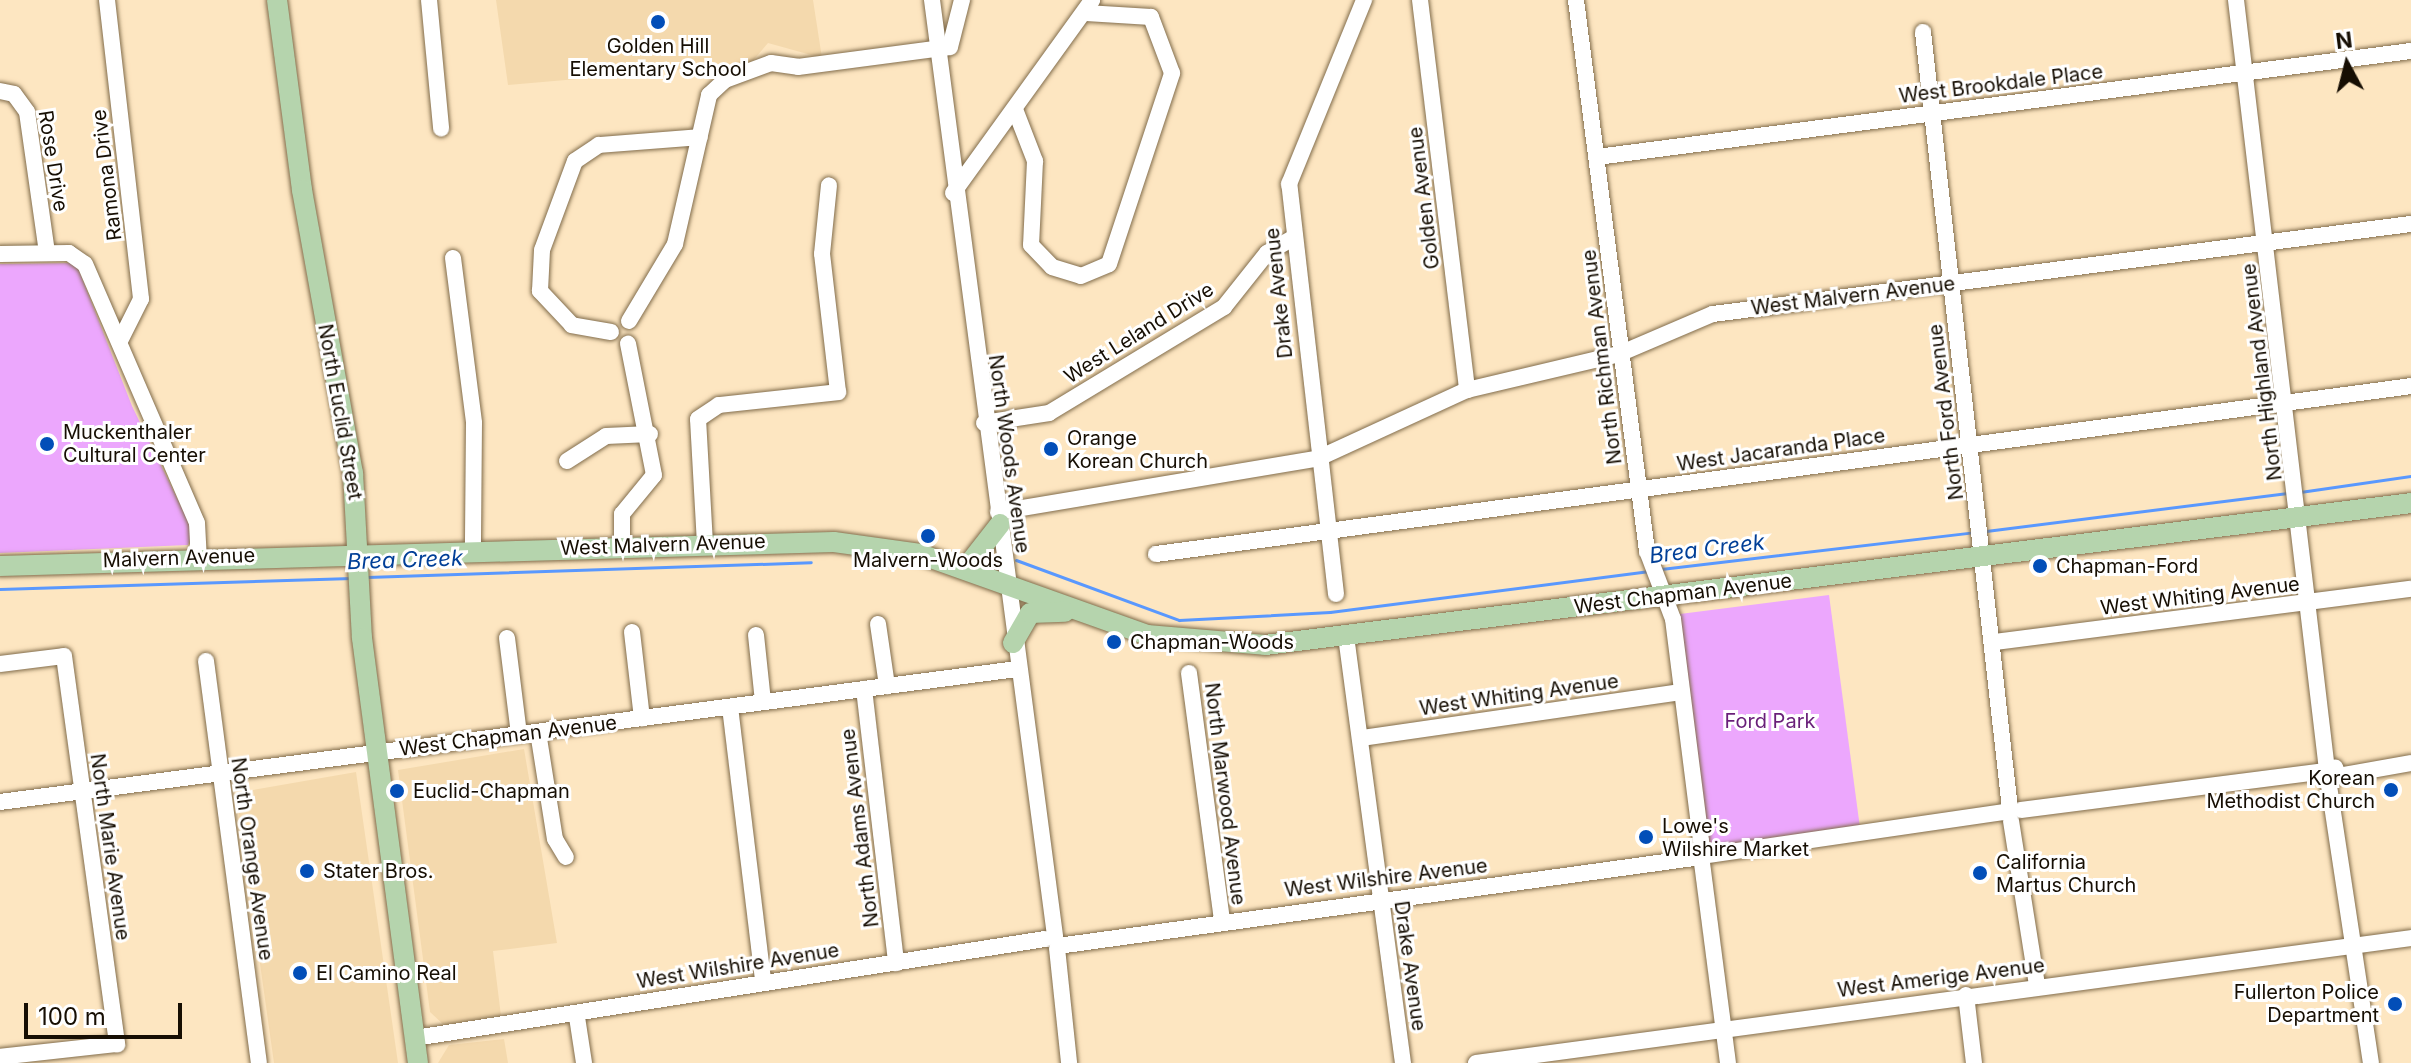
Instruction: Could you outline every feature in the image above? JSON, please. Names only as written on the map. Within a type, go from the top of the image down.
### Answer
[{"type":"main road","name":"North Euclid Street","points":[[277,0],[302,190],[353,473],[358,590],[376,753],[418,1063]]},
{"type":"main road","name":"West Chapman Avenue","points":[[965,569],[1085,613],[1197,644],[1346,636],[1660,580],[2300,517],[2411,503]]},
{"type":"main road","points":[[965,569],[999,518]]},
{"type":"main road","name":"West Malvern Avenue","points":[[358,559],[473,550],[806,540],[920,554],[965,569]]},
{"type":"main road","name":"Malvern Avenue","points":[[0,566],[199,557],[358,559]]},
{"type":"main road","points":[[1013,643],[1036,611],[1085,613]]},
{"type":"street","name":"Ramona Drive","points":[[107,0],[141,299],[120,341]]},
{"type":"street","points":[[429,0],[441,128]]},
{"type":"street","name":"North Woods Avenue","points":[[932,0],[953,193],[999,518],[1051,942],[1069,1063]]},
{"type":"street","points":[[629,321],[675,244],[709,95],[725,80],[771,63],[798,67],[938,48],[957,41],[962,0]]},
{"type":"street","name":"Drake Avenue","points":[[1336,594],[1289,184],[1364,0]]},
{"type":"street","name":"Golden Avenue","points":[[1420,0],[1467,390]]},
{"type":"street","name":"North Richman Avenue","points":[[1576,0],[1619,354],[1639,489],[1682,692],[1728,1063]]},
{"type":"street","name":"North Highland Avenue","points":[[2236,0],[2371,1063]]},
{"type":"street","points":[[953,193],[1016,112],[1089,7],[1151,17],[1172,73],[1109,264],[1081,276],[1052,267],[1031,245],[1035,161],[1016,112]]},
{"type":"street","name":"North Ford Avenue","points":[[1923,32],[1978,517],[2037,986]]},
{"type":"street","name":"West Brookdale Place","points":[[1597,157],[2411,51]]},
{"type":"street","name":"Rose Drive","points":[[0,91],[14,94],[27,112],[47,252]]},
{"type":"street","points":[[611,332],[572,325],[540,291],[542,250],[575,161],[599,145],[700,137]]},
{"type":"street","points":[[705,544],[698,419],[719,405],[838,392],[822,254],[829,185]]},
{"type":"street","name":"West Malvern Avenue","points":[[1319,458],[1467,390],[1619,354],[1713,314],[2411,224]]},
{"type":"street","name":"West Leland Drive","points":[[984,423],[1049,413],[1224,307],[1267,253],[1293,238]]},
{"type":"street","points":[[0,254],[69,253],[85,264],[120,341],[138,399],[197,523],[199,557]]},
{"type":"street","points":[[453,258],[474,423],[473,550]]},
{"type":"street","points":[[622,546],[622,514],[654,475],[650,434],[628,344]]},
{"type":"street","name":"West Jacaranda Place","points":[[1156,554],[2411,386]]},
{"type":"street","points":[[567,461],[606,436],[650,434]]},
{"type":"street","points":[[999,518],[1319,458]]},
{"type":"street","name":"West Whiting Avenue","points":[[1995,642],[2411,589]]},
{"type":"street","points":[[878,624],[887,686]]},
{"type":"street","points":[[632,632],[642,718]]},
{"type":"street","points":[[756,635],[763,702]]},
{"type":"street","name":"Drake Avenue","points":[[1346,636],[1403,1063]]},
{"type":"street","points":[[507,638],[519,734]]},
{"type":"street","name":"North Marie Avenue","points":[[0,664],[64,656],[117,1044],[0,1057]]},
{"type":"street","name":"North Orange Avenue","points":[[206,661],[259,1063]]},
{"type":"street","name":"West Chapman Avenue","points":[[0,802],[1017,669]]},
{"type":"street","name":"North Marwood Avenue","points":[[1189,673],[1222,919]]},
{"type":"street","name":"North Adams Avenue","points":[[864,689],[896,963]]},
{"type":"street","name":"West Whiting Avenue","points":[[1362,738],[1682,692]]},
{"type":"street","points":[[730,707],[763,981]]},
{"type":"street","points":[[538,732],[555,839],[566,857]]},
{"type":"street","name":"West Wilshire Avenue","points":[[415,1038],[577,1017],[763,981],[2411,763]]},
{"type":"street","name":"West Amerige Avenue","points":[[1476,1063],[1723,1027],[2411,938]]},
{"type":"street","points":[[1966,995],[1974,1063]]},
{"type":"street","points":[[577,1017],[584,1063]]},
{"type":"shaded area","name":"Golden Hill Elementary School","points":[[496,0],[813,0],[822,58],[768,43],[750,64],[508,85]]},
{"type":"shaded area","points":[[524,749],[557,943],[493,951],[501,1016],[444,1025],[430,1012],[398,770]]},
{"type":"shaded area","points":[[356,772],[398,1063],[274,1063],[236,793]]},
{"type":"shaded area","points":[[504,1039],[508,1063],[438,1063],[449,1045]]},
{"type":"green space","name":"Muckenthaler Cultural Center","points":[[76,263],[132,406],[193,531],[188,545],[0,553],[0,264]]},
{"type":"green space","name":"Ford Park","points":[[1829,595],[1860,828],[1710,848],[1680,614]]},
{"type":"waterway","name":"Brea Creek","points":[[2300,492],[2411,476]]},
{"type":"waterway","name":"Brea Creek","points":[[1986,531],[2288,493]]},
{"type":"waterway","name":"Brea Creek","points":[[1661,569],[1975,532]]},
{"type":"waterway","name":"Brea Creek","points":[[1016,560],[1179,620],[1330,612],[1649,571]]},
{"type":"waterway","name":"Brea Creek","points":[[367,577],[811,562]]},
{"type":"waterway","name":"Brea Creek","points":[[0,589],[352,578]]},
{"type":"place","name":"Golden Hill Elementary School","points":[[658,22]]},
{"type":"place","name":"Muckenthaler Cultural Center","points":[[47,444]]},
{"type":"place","name":"Orange Korean Church","points":[[1051,449]]},
{"type":"place","name":"Malvern-Woods","points":[[928,536]]},
{"type":"place","name":"Chapman-Ford","points":[[2040,566]]},
{"type":"place","name":"Chapman-Woods","points":[[1114,642]]},
{"type":"place","name":"Korean Methodist Church","points":[[2391,790]]},
{"type":"place","name":"Euclid-Chapman","points":[[397,791]]},
{"type":"place","name":"Lowe's Wilshire Market","points":[[1646,837]]},
{"type":"place","name":"Stater Bros.","points":[[307,871]]},
{"type":"place","name":"California Martus Church","points":[[1980,873]]},
{"type":"place","name":"El Camino Real","points":[[300,973]]},
{"type":"place","name":"Fullerton Police Department","points":[[2395,1004]]}]
